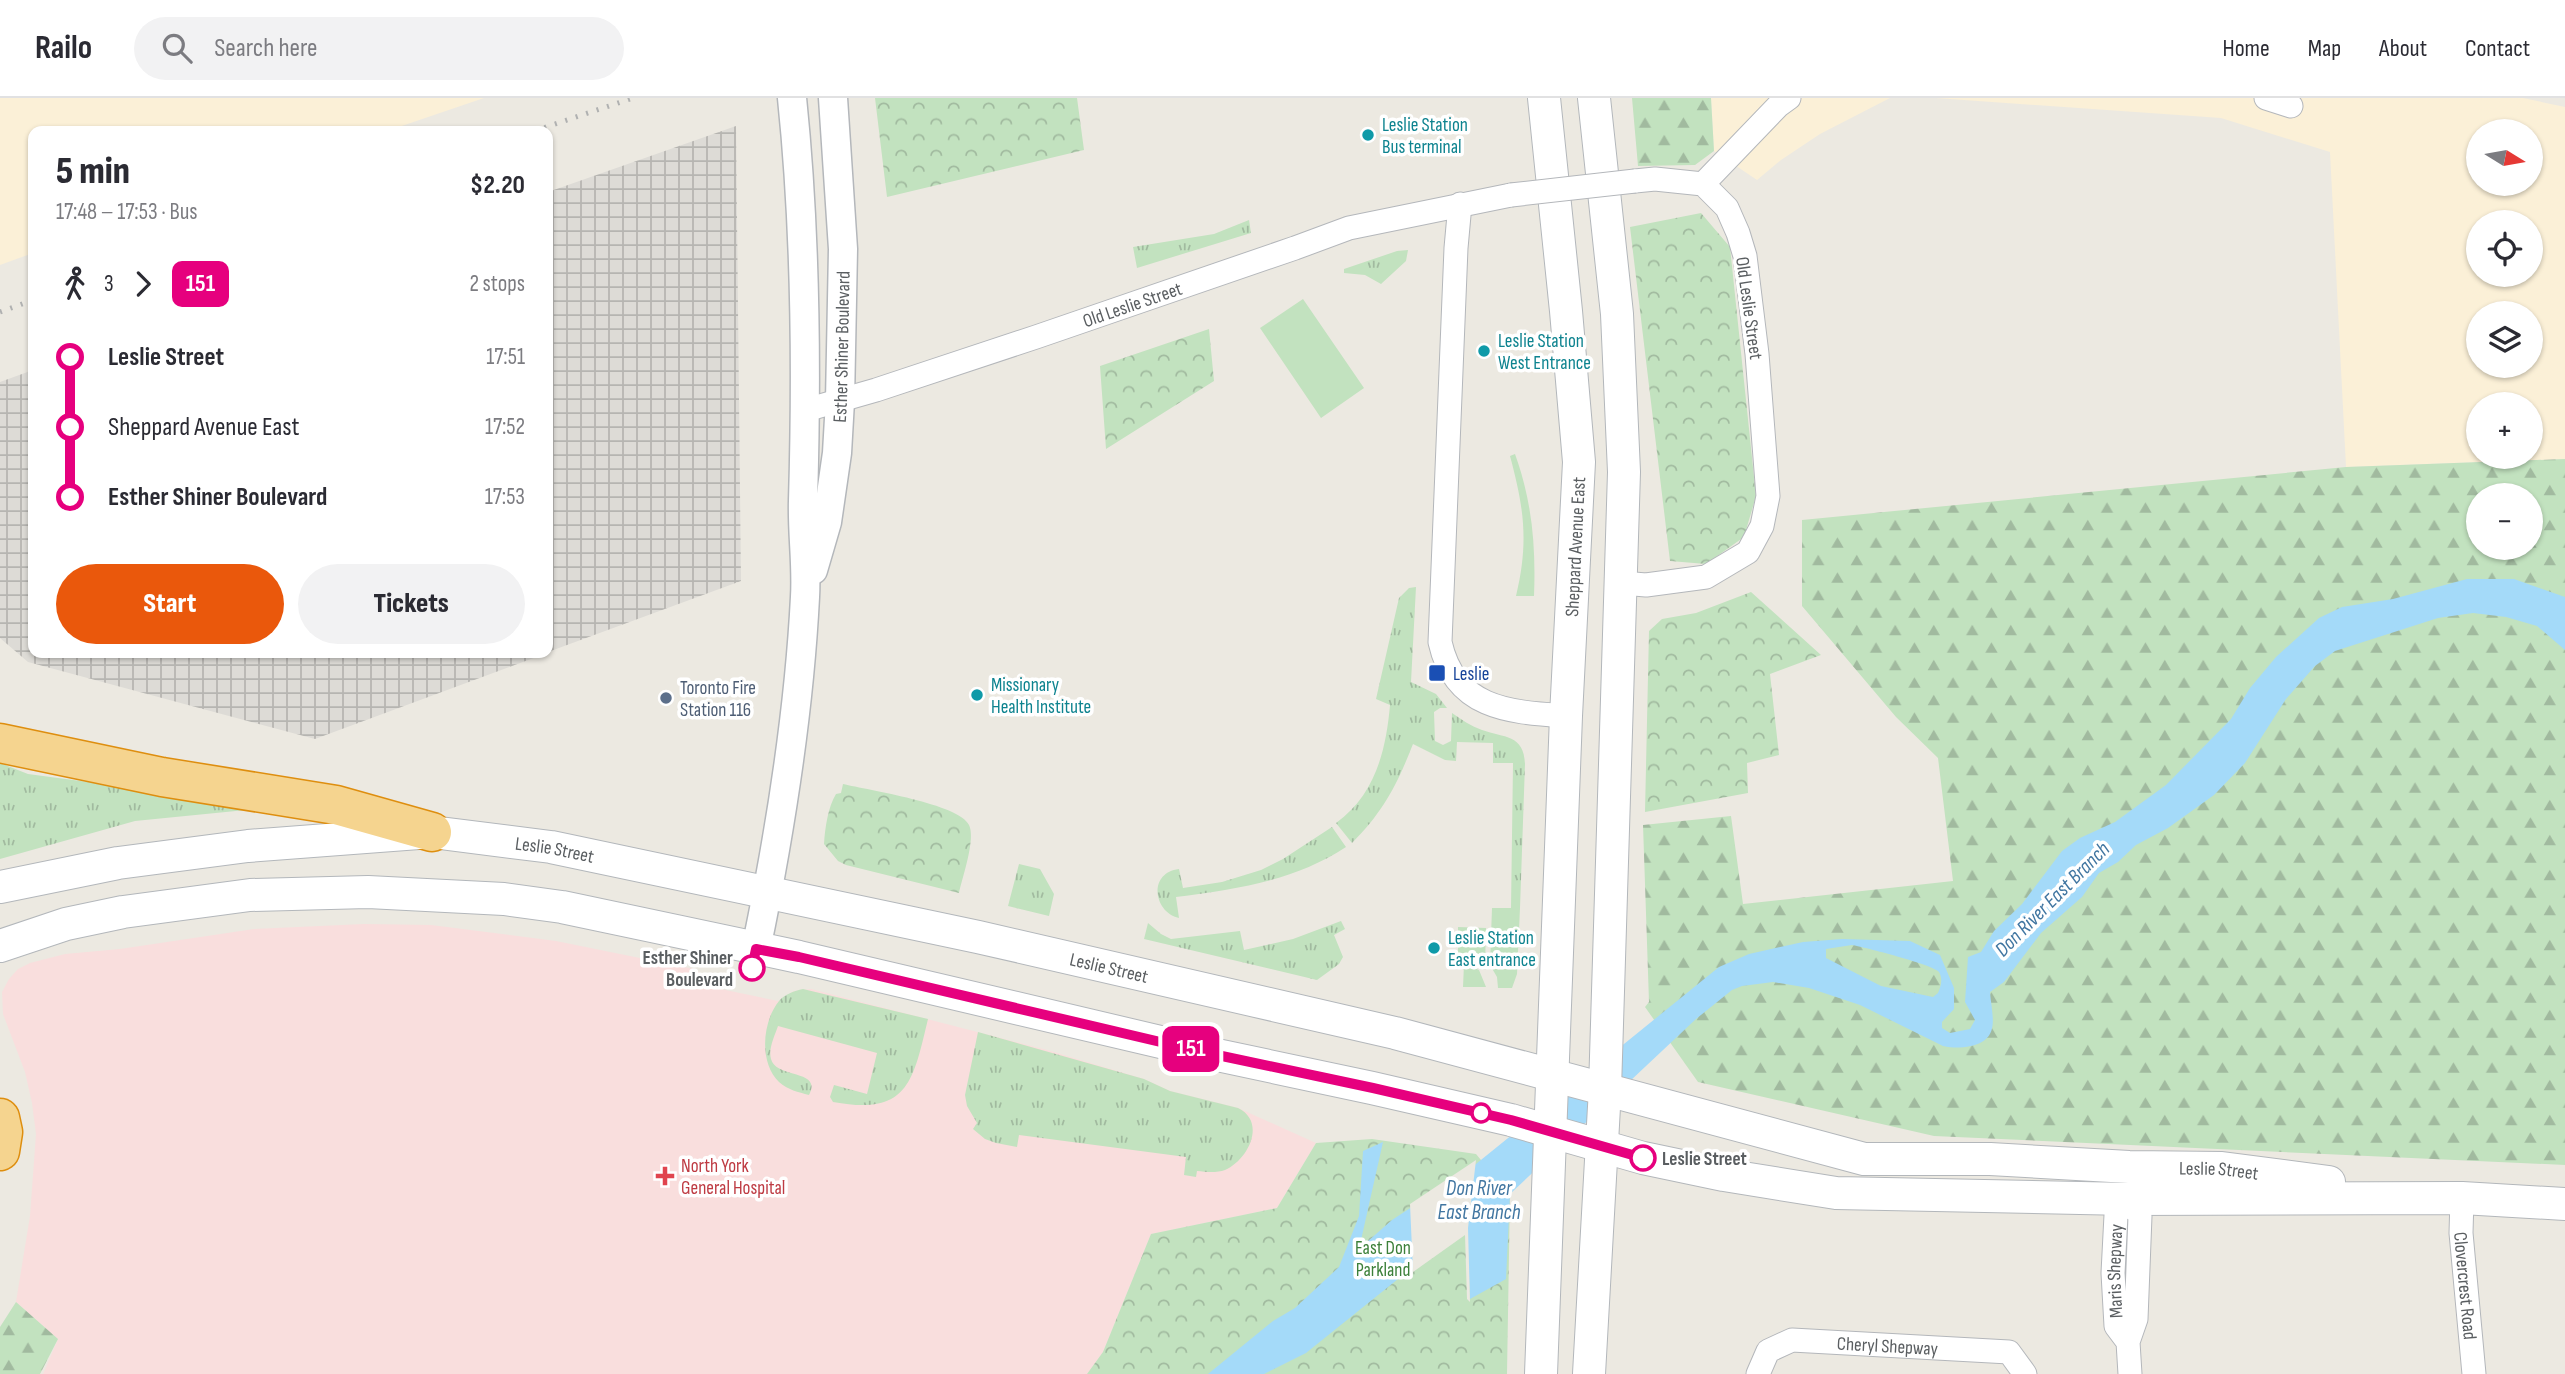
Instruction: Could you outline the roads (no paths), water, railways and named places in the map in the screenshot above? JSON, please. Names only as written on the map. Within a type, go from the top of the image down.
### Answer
[{"type":"highway","points":[[0,743],[162,777],[336,804],[432,832]]},
{"type":"highway","points":[[0,1118],[3,1132],[0,1151]]},
{"type":"main road","name":"Sheppard Avenue East","points":[[1541,1374],[1566,716],[1579,462],[1544,98]]},
{"type":"main road","points":[[1589,1374],[1605,1088],[1624,472],[1617,314],[1594,98]]},
{"type":"main road","name":"Leslie Street","points":[[0,887],[118,863],[235,847],[432,832],[551,847],[978,937],[1371,1028],[1605,1088],[1864,1159],[1990,1159],[2129,1167],[2221,1168],[2462,1198]]},
{"type":"main road","name":"Leslie Street","points":[[0,946],[66,924],[123,912],[250,895],[369,892],[504,899],[562,907],[756,949],[1203,1052],[1373,1088],[1724,1175],[1836,1193],[2128,1199],[2462,1198],[2565,1204]]},
{"type":"street","name":"Esther Shiner Boulevard","points":[[756,949],[768,893],[789,757],[806,593],[802,514],[806,410],[803,241],[792,98]]},
{"type":"street","name":"Esther Shiner Boulevard","points":[[806,593],[827,522],[837,453],[840,401],[843,249],[833,98]]},
{"type":"street","points":[[1703,184],[1778,106],[1789,98]]},
{"type":"street","points":[[2266,98],[2291,106]]},
{"type":"street","name":"Old Leslie Street","points":[[806,410],[1049,332],[1349,228],[1511,195],[1635,181],[1703,184],[1727,208],[1745,256],[1757,354],[1768,496],[1762,526],[1748,552],[1706,577],[1646,585],[1622,583]]},
{"type":"street","points":[[1460,204],[1454,274],[1440,642],[1444,659],[1455,677],[1478,699],[1518,713],[1566,716]]},
{"type":"street","name":"Maris Shepway","points":[[2129,1167],[2128,1199],[2140,1216],[2136,1318],[2128,1342],[2130,1374]]},
{"type":"street","name":"Clovercrest Road","points":[[2462,1198],[2461,1233],[2474,1374]]},
{"type":"street","name":"Cheryl Shepway","points":[[1758,1374],[1768,1351],[1792,1340],[2009,1352],[2025,1374]]},
{"type":"water","name":"Don River East Branch","points":[[2467,579],[2514,579],[2565,597],[2565,650],[2537,626],[2506,617],[2473,613],[2438,618],[2335,651],[2315,666],[2286,699],[2245,763],[2214,795],[2168,828],[2136,845],[2118,862],[2099,873],[2082,897],[2041,933],[2004,982],[1990,992],[1993,1018],[1991,1032],[1981,1043],[1963,1047],[1943,1046],[1860,1005],[1809,988],[1773,982],[1732,990],[1696,1019],[1510,1194],[1506,1279],[1470,1299],[1467,1228],[1403,1275],[1306,1353],[1264,1374],[1208,1374],[1273,1321],[1295,1308],[1339,1267],[1359,1216],[1363,1151],[1383,1142],[1359,1249],[1392,1220],[1471,1168],[1719,967],[1749,954],[1803,942],[1842,939],[1910,941],[1940,955],[1954,988],[1954,1009],[1942,1022],[1942,1028],[1950,1033],[1970,1029],[1975,1020],[1965,1002],[1968,957],[1981,952],[1994,931],[2022,904],[2062,851],[2080,838],[2115,822],[2166,785],[2231,719],[2250,688],[2276,657],[2319,618],[2342,607],[2393,599]],"holes":[[[1852,945],[1934,969],[1941,977],[1938,993],[1933,997],[1881,986],[1826,958],[1826,949]]]},
{"type":"railway","points":[[549,126],[633,98]]},
{"type":"railway","points":[[0,312],[28,302]]},
{"type":"place","name":"Leslie Station Bus terminal","points":[[1368,135]]},
{"type":"place","name":"Leslie Station West Entrance","points":[[1484,351]]},
{"type":"place","name":"Leslie","points":[[1437,673]]},
{"type":"place","name":"Missionary Health Institute","points":[[977,695]]},
{"type":"place","name":"Toronto Fire Station 116","points":[[666,698]]},
{"type":"place","name":"Leslie Station East entrance","points":[[1434,948]]},
{"type":"place","name":"Esther Shiner Boulevard","points":[[752,968]]},
{"type":"place","name":"Leslie Street","points":[[1643,1158]]},
{"type":"place","name":"North York General Hospital","points":[[665,1176]]},
{"type":"park label","name":"East Don Parkland","points":[[1383,1258]]}]
